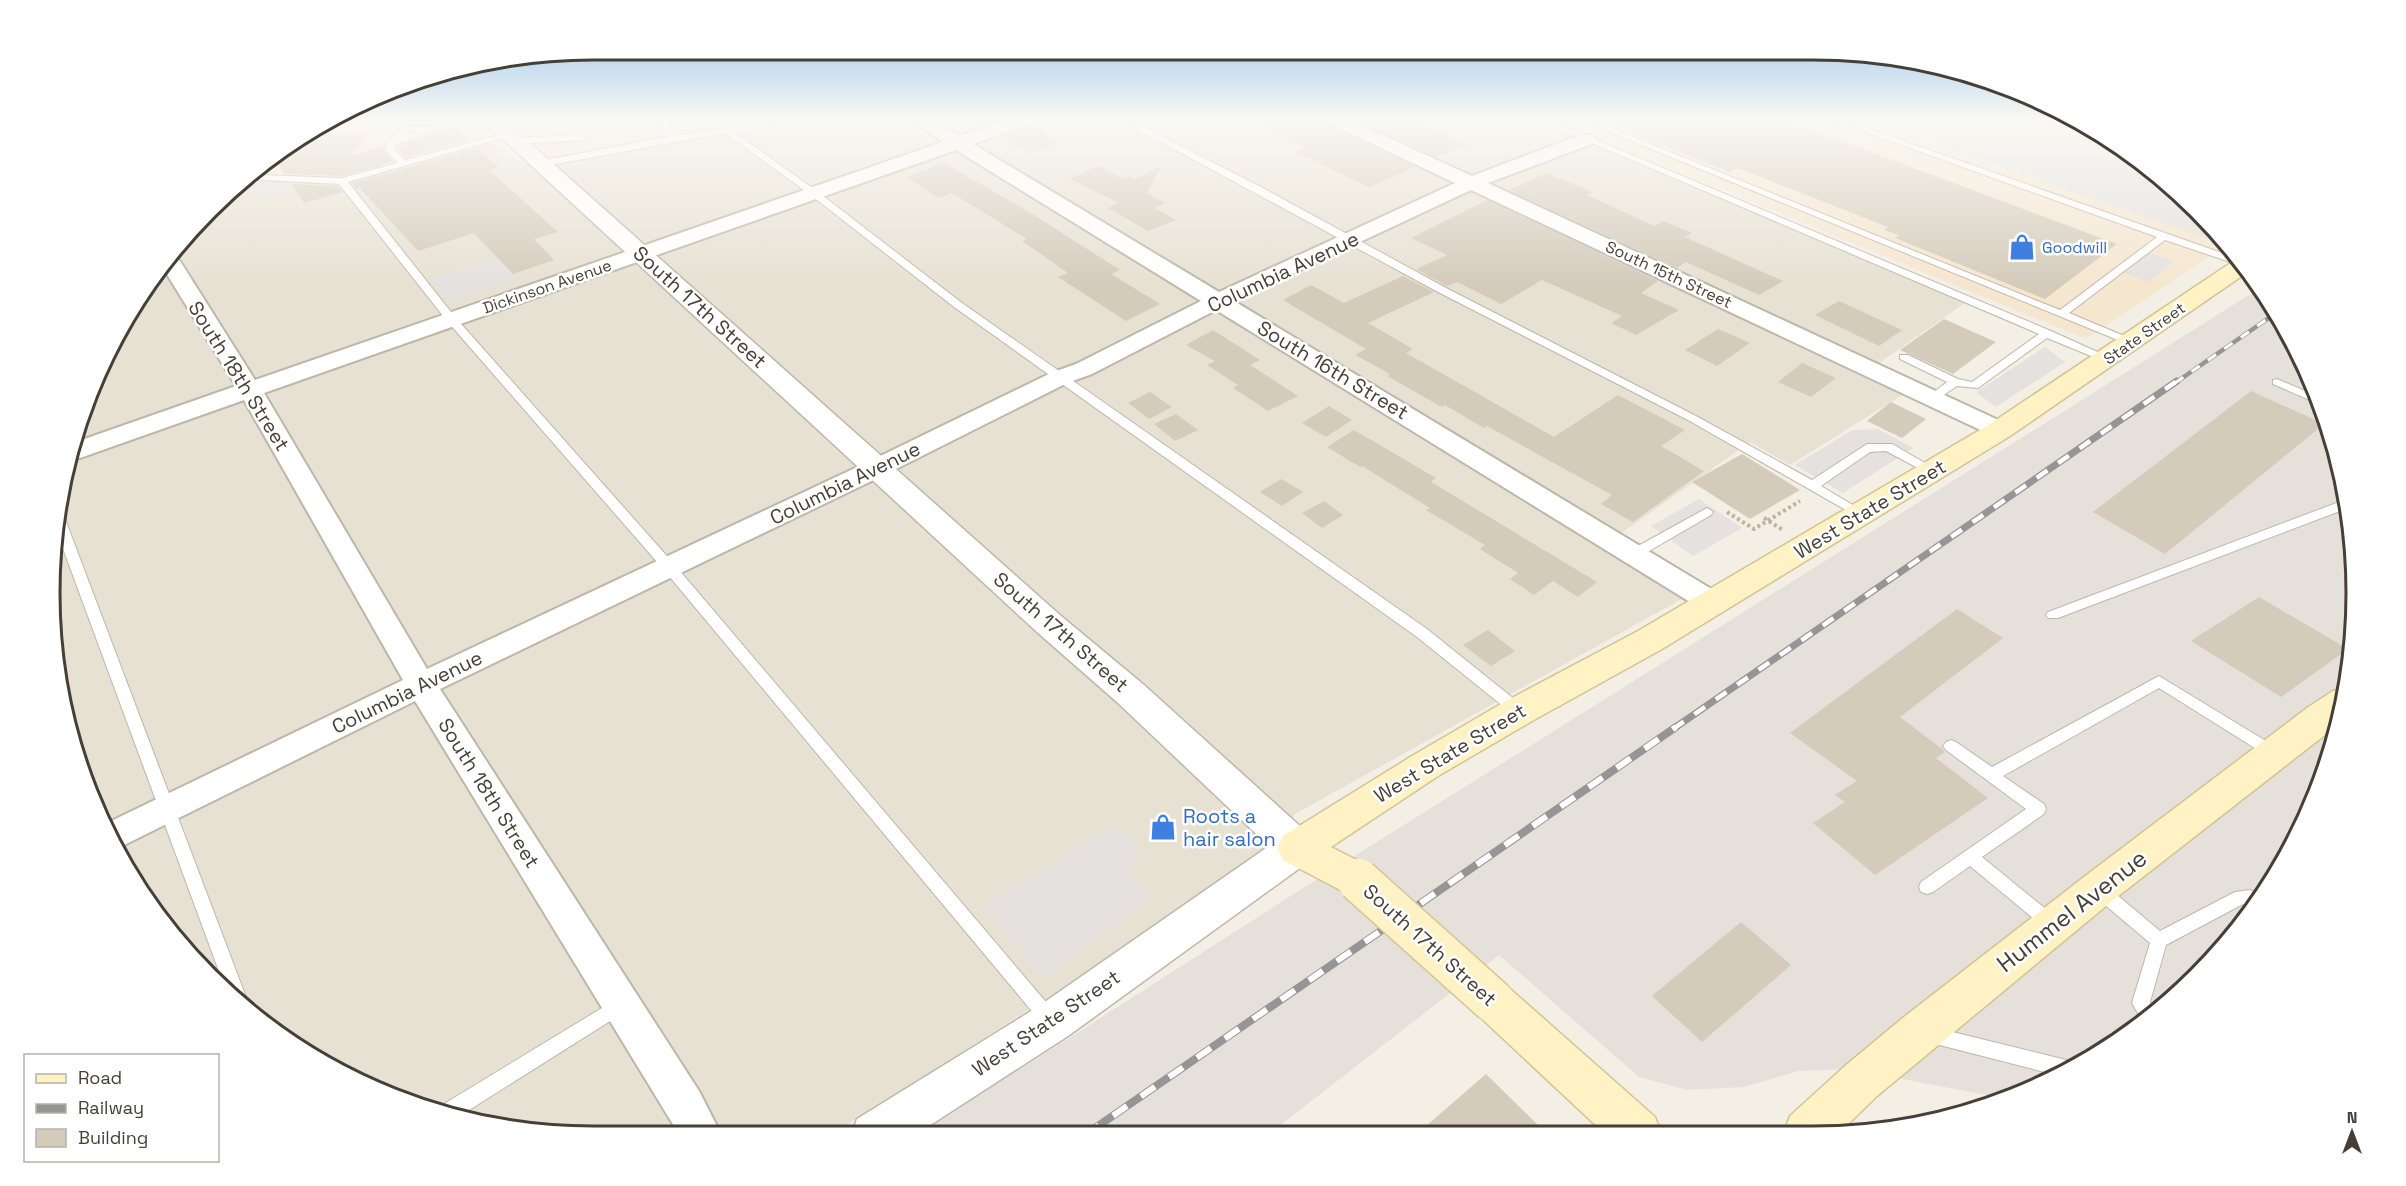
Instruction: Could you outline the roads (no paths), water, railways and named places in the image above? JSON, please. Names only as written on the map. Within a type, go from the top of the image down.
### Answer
[{"type":"main road","name":"State Street","points":[[2046,401],[2236,269]]},
{"type":"main road","name":"West State Street","points":[[1296,848],[1425,766],[1713,603],[2046,401]]},
{"type":"main road","name":"Hummel Avenue","points":[[1813,1126],[1861,1080],[2098,889],[2333,711]]},
{"type":"main road","name":"South 17th Street","points":[[1296,848],[1358,880],[1630,1126]]},
{"type":"street","name":"South 17th Street","points":[[553,175],[1049,624],[1131,694],[1296,848]]},
{"type":"street","name":"Dickinson Avenue","points":[[80,449],[867,175]]},
{"type":"street","name":"South 16th Street","points":[[1010,175],[1219,300],[1713,603]]},
{"type":"street","name":"South 15th Street","points":[[1455,175],[1934,397],[2000,430]]},
{"type":"street","name":"Columbia Avenue","points":[[117,833],[1059,378],[1084,369],[1219,300],[1487,175]]},
{"type":"street","name":"South 18th Street","points":[[172,266],[250,390],[421,685],[696,1126]]},
{"type":"street","name":"West State Street","points":[[890,1126],[1052,1022],[1296,848]]},
{"type":"lane","points":[[260,177],[342,181],[361,175]]},
{"type":"lane","points":[[789,175],[958,305],[1422,633],[1519,711]]},
{"type":"lane","points":[[1229,175],[1444,291],[1692,418],[1862,514]]},
{"type":"lane","points":[[1690,175],[2107,358]]},
{"type":"lane","points":[[1704,175],[2130,342]]},
{"type":"lane","points":[[1992,175],[2227,258]]},
{"type":"lane","points":[[342,181],[451,319],[669,567],[1052,1022]]},
{"type":"lane","points":[[2061,314],[2164,236]]},
{"type":"lane","points":[[1904,357],[1955,382],[1974,386],[2047,333]]},
{"type":"lane","points":[[1934,397],[1955,382]]},
{"type":"lane","points":[[2277,382],[2308,396]]},
{"type":"lane","points":[[1812,486],[1867,448],[1888,447],[1933,471]]},
{"type":"lane","points":[[2053,615],[2339,507]]},
{"type":"lane","points":[[1634,554],[1707,512]]},
{"type":"lane","points":[[64,532],[232,985]]},
{"type":"lane","points":[[1991,775],[2159,681],[2274,753]]},
{"type":"lane","points":[[1927,887],[2038,809],[1951,746]]},
{"type":"lane","points":[[1970,857],[2054,925]]},
{"type":"lane","points":[[2098,889],[2160,940]]},
{"type":"lane","points":[[2145,1010],[2141,1003],[2160,940],[2241,897],[2250,897]]},
{"type":"lane","points":[[455,1108],[622,1004]]},
{"type":"lane","points":[[1920,1032],[2057,1067]]},
{"type":"railway","points":[[2175,383],[2269,318]]},
{"type":"railway","points":[[1673,729],[2177,381]]},
{"type":"railway","points":[[1098,1126],[1676,727]]},
{"type":"place","name":"Goodwill","points":[[2022,247]]},
{"type":"place","name":"Roots a hair salon","points":[[1163,827]]}]
